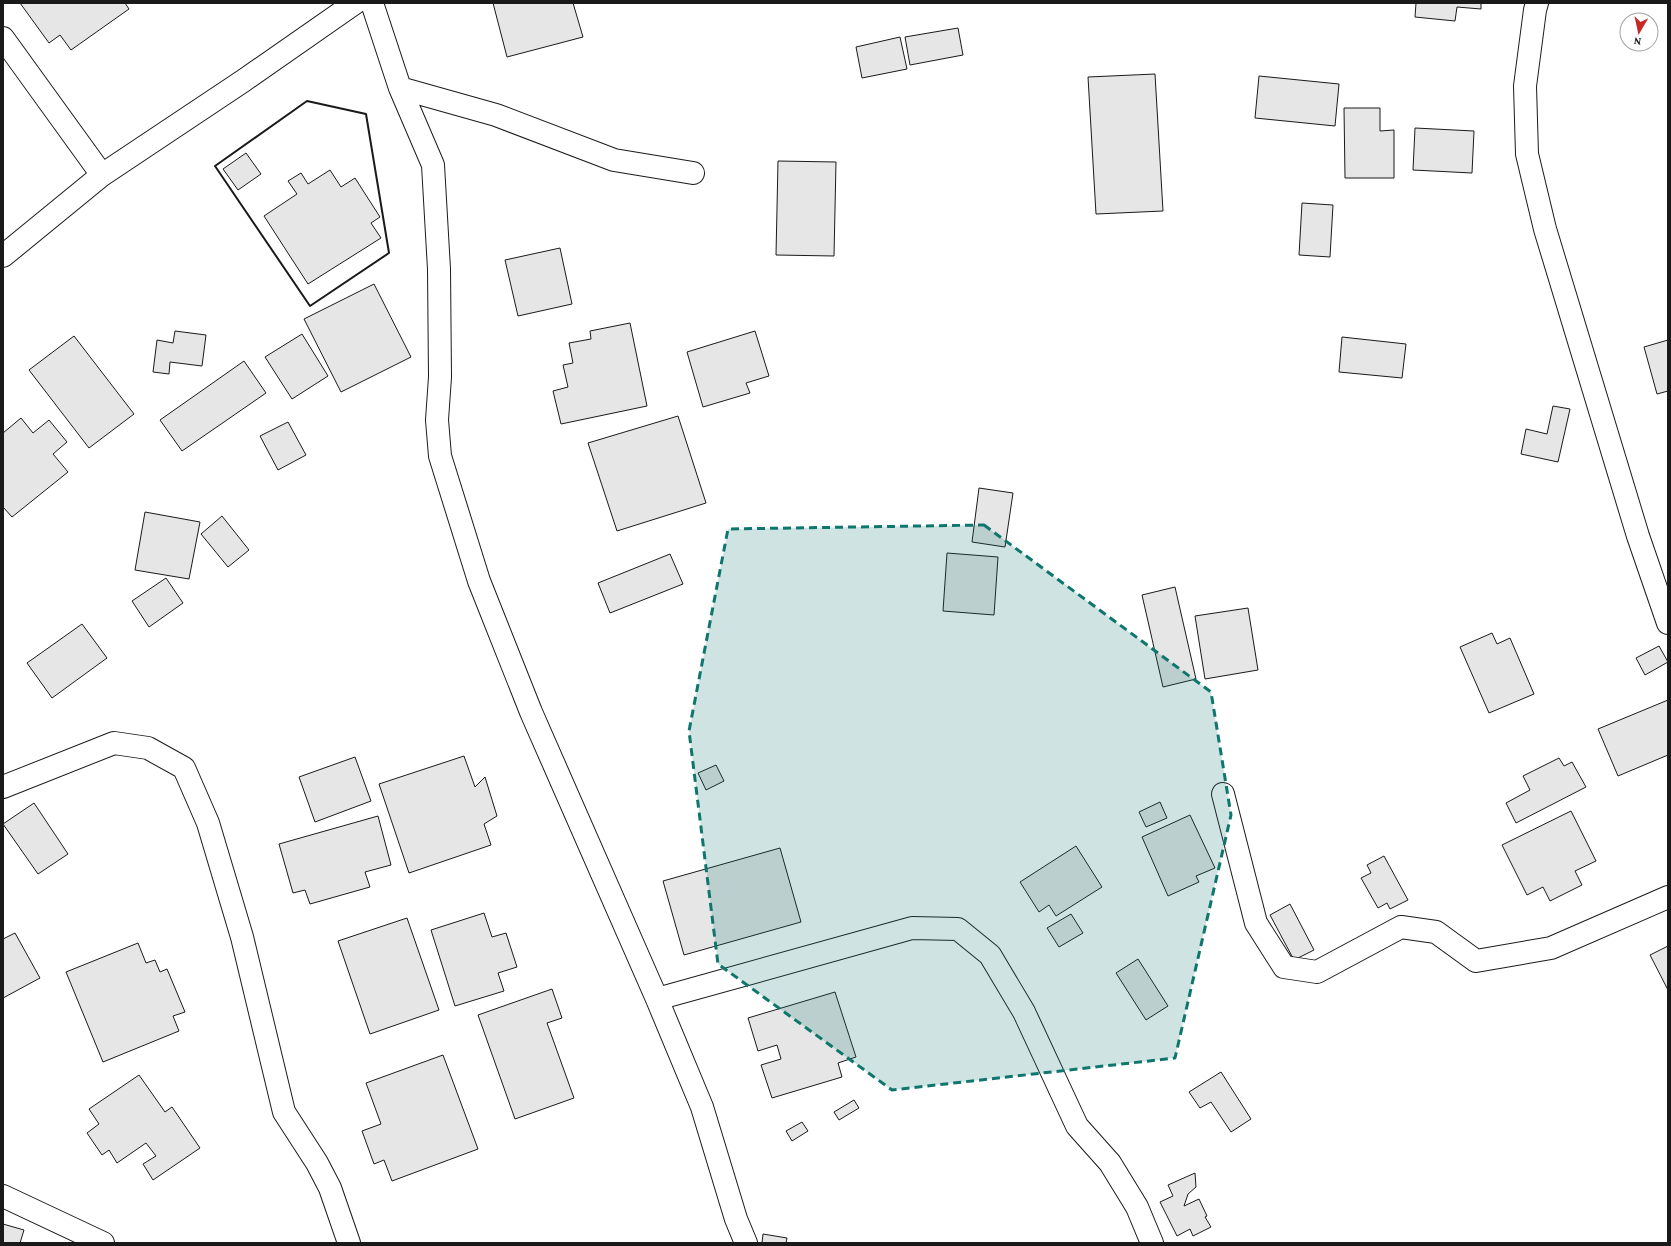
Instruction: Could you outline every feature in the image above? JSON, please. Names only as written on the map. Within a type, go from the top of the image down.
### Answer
[{"type":"street","points":[[3,256],[102,175],[243,81],[355,3]]},
{"type":"street","points":[[372,3],[400,88],[433,165],[439,270],[440,378],[436,420],[440,456],[479,581],[531,712],[657,999],[702,1107],[736,1219],[746,1243]]},
{"type":"street","points":[[1537,3],[1525,86],[1527,154],[1549,244],[1638,536],[1668,623]]},
{"type":"street","points":[[3,38],[102,175]]},
{"type":"street","points":[[400,88],[496,115],[614,160],[693,173]]},
{"type":"street","points":[[3,788],[114,743],[148,748],[184,768],[208,823],[239,930],[284,1112],[318,1163],[330,1188],[349,1243]]},
{"type":"street","points":[[1223,794],[1256,923],[1284,967],[1317,972],[1401,927],[1436,932],[1476,961],[1551,948],[1668,897]]},
{"type":"street","points":[[657,999],[912,928],[958,929],[990,955],[1024,1012],[1077,1126],[1110,1163],[1137,1207],[1152,1243]]},
{"type":"street","points":[[3,1196],[103,1243]]},
{"type":"highlighted area","points":[[984,525],[1211,692],[1231,815],[1175,1058],[892,1090],[718,964],[689,731],[728,529]]},
{"type":"building","points":[[20,3],[125,3],[129,9],[71,50],[60,35],[49,43]]},
{"type":"building","points":[[493,3],[573,3],[583,37],[507,57]]},
{"type":"building","points":[[1416,3],[1481,3],[1481,9],[1457,7],[1455,21],[1415,17]]},
{"type":"building","points":[[958,28],[963,55],[910,65],[905,37]]},
{"type":"building","points":[[900,37],[907,69],[862,78],[856,47]]},
{"type":"building","points":[[1155,74],[1163,211],[1096,214],[1088,77]]},
{"type":"building","points":[[1259,76],[1339,84],[1335,126],[1255,118]]},
{"type":"building","points":[[1344,108],[1380,108],[1380,131],[1394,130],[1394,178],[1345,178]]},
{"type":"building","points":[[1415,128],[1474,131],[1472,173],[1413,170]]},
{"type":"building","points":[[246,153],[261,174],[238,190],[223,169]]},
{"type":"building","points":[[778,161],[836,162],[834,256],[776,255]]},
{"type":"building","points":[[330,170],[341,187],[355,178],[380,217],[371,223],[381,238],[308,284],[264,216],[297,194],[288,181],[301,173],[308,184]]},
{"type":"building","points":[[1302,203],[1333,205],[1330,257],[1299,255]]},
{"type":"building","points":[[560,248],[572,304],[518,316],[505,260]]},
{"type":"building","points":[[374,284],[411,357],[341,392],[304,319]]},
{"type":"building","points":[[630,323],[647,406],[561,424],[553,391],[568,387],[563,365],[573,363],[569,343],[591,339],[590,331]]},
{"type":"building","points":[[175,331],[206,335],[202,366],[170,362],[169,374],[153,372],[157,340],[173,343]]},
{"type":"building","points":[[755,331],[769,376],[746,383],[750,393],[703,407],[687,352]]},
{"type":"building","points":[[302,334],[328,376],[292,399],[265,357]]},
{"type":"building","points":[[74,336],[134,414],[89,448],[29,370]]},
{"type":"building","points":[[1342,337],[1406,344],[1402,378],[1339,372]]},
{"type":"building","points":[[1668,340],[1668,391],[1657,394],[1644,347]]},
{"type":"building","points":[[244,361],[266,393],[182,451],[160,420]]},
{"type":"building","points":[[1553,406],[1570,409],[1558,462],[1521,454],[1526,429],[1547,434]]},
{"type":"building","points":[[678,416],[706,503],[617,531],[588,443]]},
{"type":"building","points":[[21,418],[33,433],[49,420],[67,442],[53,454],[68,472],[12,517],[3,507],[3,433]]},
{"type":"building","points":[[288,422],[306,455],[278,470],[260,436]]},
{"type":"building","points":[[979,488],[1013,493],[1005,547],[972,542]]},
{"type":"building","points":[[145,512],[200,522],[189,579],[135,570]]},
{"type":"building","points":[[222,516],[249,550],[228,567],[201,534]]},
{"type":"building","points":[[947,553],[998,557],[994,615],[943,611]]},
{"type":"building","points":[[670,554],[683,584],[610,613],[598,583]]},
{"type":"building","points":[[166,578],[183,603],[149,627],[132,601]]},
{"type":"building","points":[[1175,587],[1196,679],[1163,687],[1142,595]]},
{"type":"building","points":[[1248,608],[1258,670],[1205,679],[1195,616]]},
{"type":"building","points":[[82,624],[107,658],[52,698],[27,663]]},
{"type":"building","points":[[1492,633],[1497,644],[1510,638],[1534,694],[1489,713],[1460,647]]},
{"type":"building","points":[[1659,646],[1668,662],[1645,675],[1636,658]]},
{"type":"building","points":[[1668,700],[1668,755],[1618,776],[1598,729]]},
{"type":"building","points":[[464,756],[475,787],[485,777],[497,816],[484,824],[491,845],[409,873],[379,784]]},
{"type":"building","points":[[355,757],[371,801],[315,822],[299,777]]},
{"type":"building","points":[[1559,758],[1564,766],[1572,762],[1586,787],[1516,823],[1506,803],[1530,790],[1523,776]]},
{"type":"building","points":[[716,765],[724,781],[706,790],[698,773]]},
{"type":"building","points":[[1160,802],[1167,818],[1146,827],[1139,812]]},
{"type":"building","points":[[34,803],[68,854],[38,874],[3,824]]},
{"type":"building","points":[[1571,811],[1596,861],[1575,871],[1582,885],[1550,901],[1543,887],[1527,895],[1502,845]]},
{"type":"building","points":[[1190,815],[1215,868],[1196,876],[1199,882],[1168,896],[1142,837]]},
{"type":"building","points":[[378,816],[391,865],[365,872],[370,887],[310,904],[305,890],[293,893],[279,844]]},
{"type":"building","points":[[1076,846],[1102,887],[1056,916],[1049,905],[1039,912],[1020,882]]},
{"type":"building","points":[[780,848],[801,922],[684,955],[663,881]]},
{"type":"building","points":[[1384,856],[1408,900],[1390,909],[1387,903],[1378,908],[1361,878],[1371,873],[1367,865]]},
{"type":"building","points":[[1290,904],[1314,950],[1294,960],[1270,915]]},
{"type":"building","points":[[484,913],[492,937],[506,933],[517,967],[498,973],[504,991],[455,1006],[431,930]]},
{"type":"building","points":[[1071,914],[1083,933],[1059,947],[1047,928]]},
{"type":"building","points":[[407,918],[439,1010],[370,1034],[338,941]]},
{"type":"building","points":[[15,933],[40,978],[3,998],[3,939]]},
{"type":"building","points":[[138,943],[146,963],[155,960],[160,972],[167,969],[185,1012],[173,1016],[179,1031],[103,1062],[66,972]]},
{"type":"building","points":[[1668,946],[1668,990],[1650,955]]},
{"type":"building","points":[[1138,959],[1168,1006],[1146,1020],[1116,973]]},
{"type":"building","points":[[552,989],[562,1018],[547,1023],[574,1098],[515,1119],[478,1015]]},
{"type":"building","points":[[835,992],[856,1057],[838,1063],[842,1077],[772,1098],[761,1065],[781,1059],[777,1045],[758,1051],[748,1018]]},
{"type":"building","points":[[443,1055],[478,1149],[392,1181],[384,1160],[374,1164],[362,1131],[381,1124],[366,1083]]},
{"type":"building","points":[[1221,1072],[1251,1119],[1231,1132],[1211,1102],[1200,1108],[1189,1092]]},
{"type":"building","points":[[139,1075],[165,1112],[172,1107],[200,1148],[153,1180],[143,1164],[156,1156],[146,1143],[117,1163],[109,1150],[102,1155],[87,1133],[99,1124],[89,1109]]},
{"type":"building","points":[[854,1100],[859,1108],[839,1120],[834,1112]]},
{"type":"building","points":[[802,1122],[808,1131],[792,1141],[786,1131]]},
{"type":"building","points":[[1195,1173],[1196,1187],[1188,1194],[1184,1206],[1199,1199],[1207,1216],[1205,1217],[1211,1227],[1193,1236],[1190,1229],[1177,1236],[1160,1202],[1173,1196],[1168,1185]]},
{"type":"building","points":[[3,1224],[24,1230],[20,1243],[3,1243]]},
{"type":"building","points":[[763,1234],[787,1238],[786,1243],[762,1243]]},
{"type":"wall","points":[[307,101],[366,114],[389,253],[310,306],[215,166],[307,101]]}]
